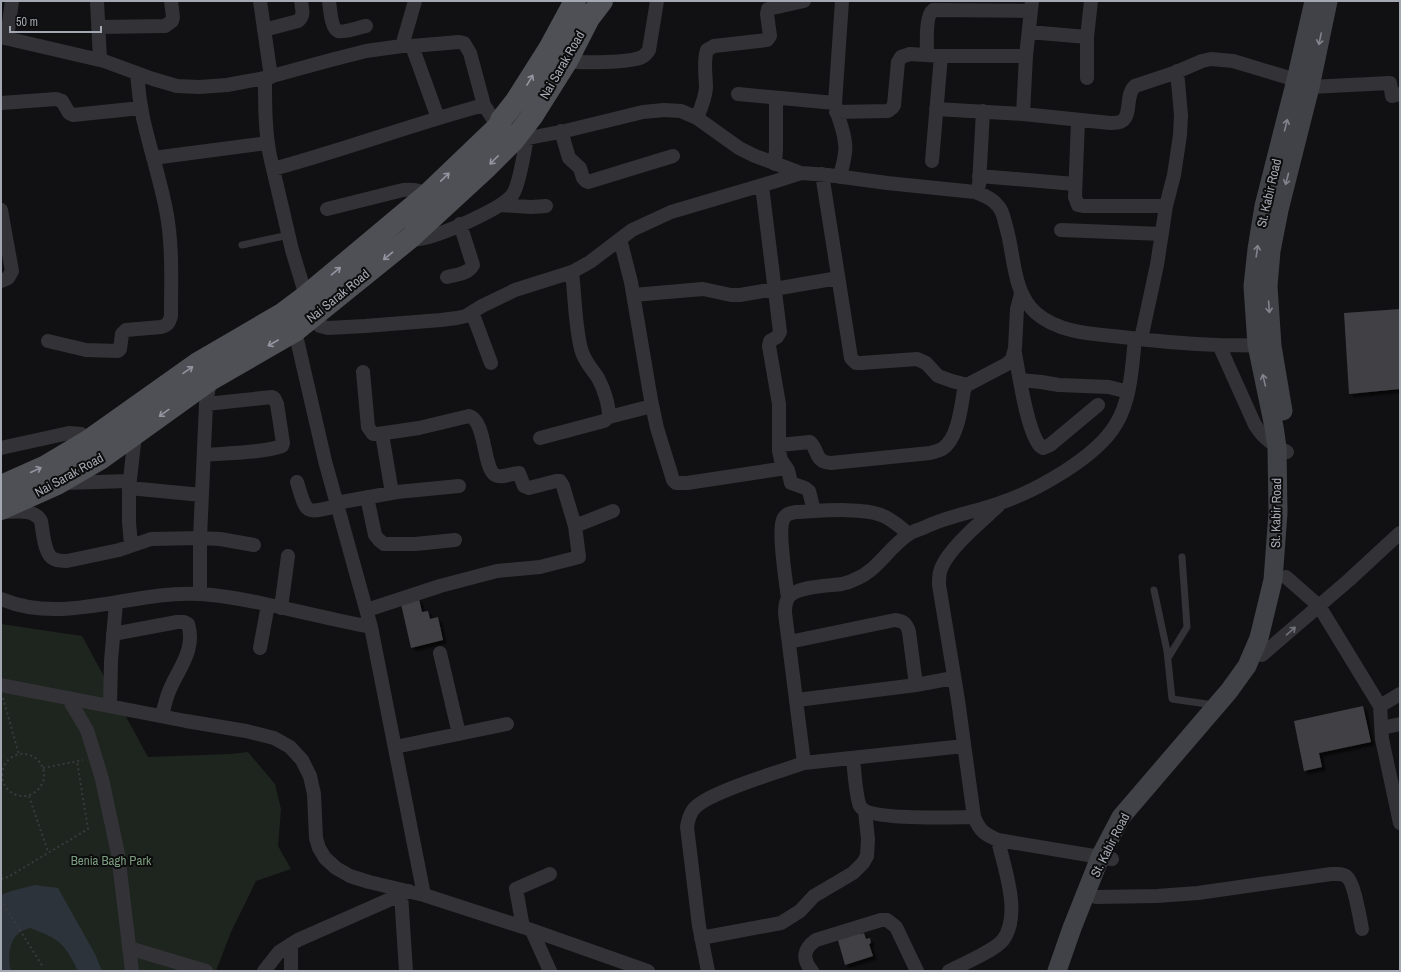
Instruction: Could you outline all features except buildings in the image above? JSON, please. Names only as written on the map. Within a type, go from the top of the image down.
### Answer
[{"type":"main road","name":"Nai Sarak Road","points":[[514,134],[501,120],[516,101],[549,49],[575,1]]},
{"type":"main road","name":"Nai Sarak Road","points":[[1,510],[57,484],[100,459],[210,380],[295,331],[309,306],[514,134],[533,114],[567,61],[589,18],[602,1]]},
{"type":"main road","name":"St. Kabir Road","points":[[1303,83],[1314,1]]},
{"type":"main road","name":"St. Kabir Road","points":[[1068,971],[1096,897],[1106,858],[1142,808],[1224,714],[1253,674],[1262,655],[1286,577],[1289,510],[1282,449],[1253,286],[1264,206],[1328,1]]},
{"type":"main road","name":"Nai Sarak Road","points":[[1,486],[46,466],[88,441],[198,363],[282,314],[339,296],[410,238],[437,200]]},
{"type":"main road","name":"St. Kabir Road","points":[[1057,971],[1072,928],[1106,858],[1122,817],[1229,691],[1246,666],[1259,638],[1272,580],[1282,449]]},
{"type":"street","points":[[12,1],[4,38],[100,60],[177,86],[199,87],[268,78],[327,60],[366,51],[407,46],[459,42],[464,43],[470,53],[484,105],[495,122],[514,134],[561,131],[643,112],[664,110],[681,111],[697,118],[739,148],[755,156],[801,173],[840,176],[887,184],[944,188],[978,193],[988,197],[998,206],[1008,232],[1016,274],[1022,294],[1027,304],[1036,313],[1048,321],[1079,332],[1138,339],[1219,345],[1264,346]]},
{"type":"street","points":[[97,1],[100,60]]},
{"type":"street","points":[[98,27],[165,26],[170,24],[173,17],[171,1]]},
{"type":"street","points":[[260,1],[268,78],[267,143],[289,235],[309,306],[316,322],[320,326],[328,328],[365,326],[466,316],[515,290],[572,272],[590,262],[641,225],[671,212],[762,186],[801,173]]},
{"type":"street","points":[[264,30],[298,21],[302,18],[303,14],[301,1]]},
{"type":"street","points":[[329,1],[332,20],[336,30],[341,32],[366,26]]},
{"type":"street","points":[[415,1],[407,46],[438,118]]},
{"type":"street","points":[[567,61],[578,62],[635,59],[645,55],[649,50],[657,1]]},
{"type":"street","points":[[697,118],[704,101],[706,90],[707,50],[714,46],[766,40],[770,36],[766,14],[768,9],[804,1]]},
{"type":"street","points":[[840,176],[846,150],[836,108],[842,1]]},
{"type":"street","points":[[1087,78],[1087,37],[1091,1]]},
{"type":"street","points":[[927,55],[928,19],[930,12],[933,10],[1031,6],[1026,56],[1023,114]]},
{"type":"street","points":[[1029,32],[1087,37]]},
{"type":"street","points":[[738,94],[776,98],[836,108],[888,110],[894,105],[898,62],[901,57],[910,54],[941,56],[1026,56]]},
{"type":"street","points":[[932,161],[941,56]]},
{"type":"street","points":[[936,109],[1023,114],[1110,123],[1122,121],[1126,116],[1132,89],[1135,86],[1202,61],[1219,59],[1233,61],[1303,83],[1390,83],[1392,96],[1400,94]]},
{"type":"street","points":[[804,763],[785,613],[785,604],[788,598],[794,592],[802,589],[844,584],[869,572],[909,534],[935,522],[1001,503],[1032,490],[1080,461],[1103,441],[1117,424],[1127,398],[1138,339],[1157,265],[1166,206],[1174,175],[1180,135],[1181,115],[1177,71]]},
{"type":"street","points":[[48,341],[86,350],[118,351],[122,346],[122,334],[126,330],[161,327],[169,322],[171,316],[170,234],[166,210],[141,108],[137,73]]},
{"type":"street","points":[[775,164],[776,98]]},
{"type":"street","points":[[1,103],[56,99],[62,101],[69,112],[73,114],[141,108]]},
{"type":"street","points":[[273,169],[484,105]]},
{"type":"street","points":[[978,193],[983,111]]},
{"type":"street","points":[[1078,120],[1075,184],[1076,201],[1078,205],[1166,206]]},
{"type":"street","points":[[561,131],[569,158],[580,168],[583,178],[588,182],[673,156]]},
{"type":"street","points":[[410,238],[417,240],[432,236],[508,201],[514,194],[520,173],[514,134]]},
{"type":"street","points":[[153,158],[267,143]]},
{"type":"street","points":[[822,174],[851,358],[856,363],[917,359],[926,363],[938,376],[967,385]]},
{"type":"street","points":[[979,176],[1075,184]]},
{"type":"street","points":[[762,186],[780,332],[777,337],[770,341],[769,346],[779,404],[780,456],[793,485],[805,488],[809,491],[814,512]]},
{"type":"street","points":[[327,209],[403,190],[419,190],[437,200]]},
{"type":"street","points":[[500,205],[531,207],[546,206]]},
{"type":"street","points":[[1,210],[12,271],[8,278],[1,281]]},
{"type":"street","points":[[447,277],[468,271],[473,265],[460,224]]},
{"type":"street","points":[[1061,230],[1162,234]]},
{"type":"street","points":[[620,239],[633,295],[652,406],[670,476],[676,483],[687,483],[786,468]]},
{"type":"street","points":[[572,272],[581,349],[586,363],[599,379],[602,386],[609,417]]},
{"type":"street","points":[[633,295],[703,289],[736,295],[774,290],[838,278]]},
{"type":"street","points":[[1022,294],[1017,309],[1015,353],[1027,414],[1038,444],[1043,448],[1050,445],[1098,405]]},
{"type":"street","points":[[472,312],[491,363]]},
{"type":"street","points":[[295,331],[337,504],[371,626],[424,895]]},
{"type":"street","points":[[1219,345],[1255,425],[1266,440],[1282,449]]},
{"type":"street","points":[[779,446],[810,442],[818,457],[822,461],[831,462],[930,453],[940,450],[951,440],[956,427],[964,390],[967,385],[1007,364],[1015,353]]},
{"type":"street","points":[[363,372],[368,427],[373,434],[419,428],[469,416],[473,417],[477,422],[490,469],[493,473],[500,476],[520,473],[524,486],[529,488],[560,481],[576,526],[579,557],[540,567],[497,571],[440,586],[367,610]]},
{"type":"street","points":[[200,594],[200,538],[206,404],[210,380]]},
{"type":"street","points":[[1020,380],[1059,385],[1109,387],[1128,392]]},
{"type":"street","points":[[204,454],[267,449],[282,446],[283,443],[277,404],[274,398],[206,404]]},
{"type":"street","points":[[540,438],[604,421],[609,417],[652,406]]},
{"type":"street","points":[[1,448],[69,433],[81,434],[88,441]]},
{"type":"street","points":[[382,434],[392,493]]},
{"type":"street","points":[[131,545],[129,522],[129,485],[135,435]]},
{"type":"street","points":[[297,482],[305,506],[312,511],[317,511],[337,504],[367,497],[459,486]]},
{"type":"street","points":[[57,484],[129,485],[202,495]]},
{"type":"street","points":[[367,497],[375,535],[384,544],[415,544],[455,540]]},
{"type":"street","points":[[1001,503],[962,540],[946,559],[940,572],[939,592],[974,817],[979,827],[985,834],[998,840],[1106,858]]},
{"type":"street","points":[[1,510],[32,513],[38,516],[41,520],[48,554],[53,559],[59,561],[67,561],[119,550],[151,539],[220,539],[254,545]]},
{"type":"street","points":[[576,526],[613,511]]},
{"type":"street","points":[[788,598],[782,532],[783,519],[786,515],[796,512],[869,511],[894,521],[909,534]]},
{"type":"street","points":[[1262,655],[1400,533]]},
{"type":"street","points":[[260,648],[275,606],[288,556]]},
{"type":"street","points":[[1286,577],[1319,606],[1380,706],[1382,740],[1400,823]]},
{"type":"street","points":[[1,599],[27,607],[56,610],[80,608],[181,593],[200,594],[231,597],[339,621],[371,626]]},
{"type":"street","points":[[110,706],[111,660],[116,603]]},
{"type":"street","points":[[789,642],[895,620],[902,621],[907,626],[909,632],[916,685]]},
{"type":"street","points":[[113,634],[177,622],[184,622],[188,624],[190,634],[185,662],[169,691],[162,716]]},
{"type":"street","points":[[440,653],[459,734]]},
{"type":"street","points":[[797,700],[916,685],[953,678]]},
{"type":"street","points":[[2,691],[68,698],[246,731],[274,738],[290,748],[302,760],[310,776],[314,794],[316,838],[319,848],[325,858],[336,868],[350,876],[405,893],[424,895],[528,929],[648,971]]},
{"type":"street","points":[[1380,706],[1400,694]]},
{"type":"street","points":[[68,698],[88,730],[96,758],[118,854],[132,971]]},
{"type":"street","points":[[395,747],[507,724]]},
{"type":"street","points":[[1382,728],[1400,724]]},
{"type":"street","points":[[708,971],[701,938],[687,827],[688,818],[693,809],[701,802],[716,794],[804,763],[964,746]]},
{"type":"street","points":[[701,938],[781,923],[800,912],[814,896],[853,873],[863,863],[867,856],[868,839],[864,811],[860,806],[858,797],[853,758]]},
{"type":"street","points":[[864,811],[881,815],[974,817]]},
{"type":"street","points":[[949,971],[993,948],[1002,940],[1008,928],[1011,916],[1012,901],[998,840]]},
{"type":"street","points":[[550,874],[516,889],[528,929],[550,971]]},
{"type":"street","points":[[1096,897],[1157,896],[1198,893],[1327,874],[1342,874],[1347,877],[1352,884],[1362,929]]},
{"type":"street","points":[[264,971],[279,952],[298,940],[349,916],[405,893]]},
{"type":"street","points":[[405,893],[406,971]]},
{"type":"street","points":[[812,971],[806,964],[805,957],[810,945],[816,940],[881,920],[887,920],[896,927],[917,971]]},
{"type":"street","points":[[291,944],[292,971]]},
{"type":"street","points":[[129,948],[206,971]]},
{"type":"lane","points":[[242,245],[289,235]]},
{"type":"lane","points":[[1168,658],[1188,627],[1182,556]]},
{"type":"lane","points":[[1154,590],[1168,658],[1172,699],[1216,706]]},
{"type":"path","points":[[2,691],[19,755]]},
{"type":"path","points":[[19,755],[33,757],[43,768],[44,775],[40,788],[35,793],[28,796],[20,796],[12,793],[6,788],[2,780],[2,773],[8,761],[19,755]]},
{"type":"path","points":[[43,768],[96,758]]},
{"type":"path","points":[[1,879],[8,877],[88,829],[77,761]]},
{"type":"path","points":[[28,796],[48,852]]},
{"type":"path","points":[[1,900],[43,968]]},
{"type":"green space","name":"Benia Bagh Park","points":[[1,624],[82,636],[148,757],[248,752],[275,784],[281,809],[278,846],[291,869],[256,881],[231,932],[216,971],[1,971]]},
{"type":"shaded area","points":[[35,885],[58,888],[95,954],[102,971],[78,971],[69,954],[60,943],[48,935],[30,928],[19,933],[12,942],[9,957],[11,971],[1,971],[1,895]]}]
